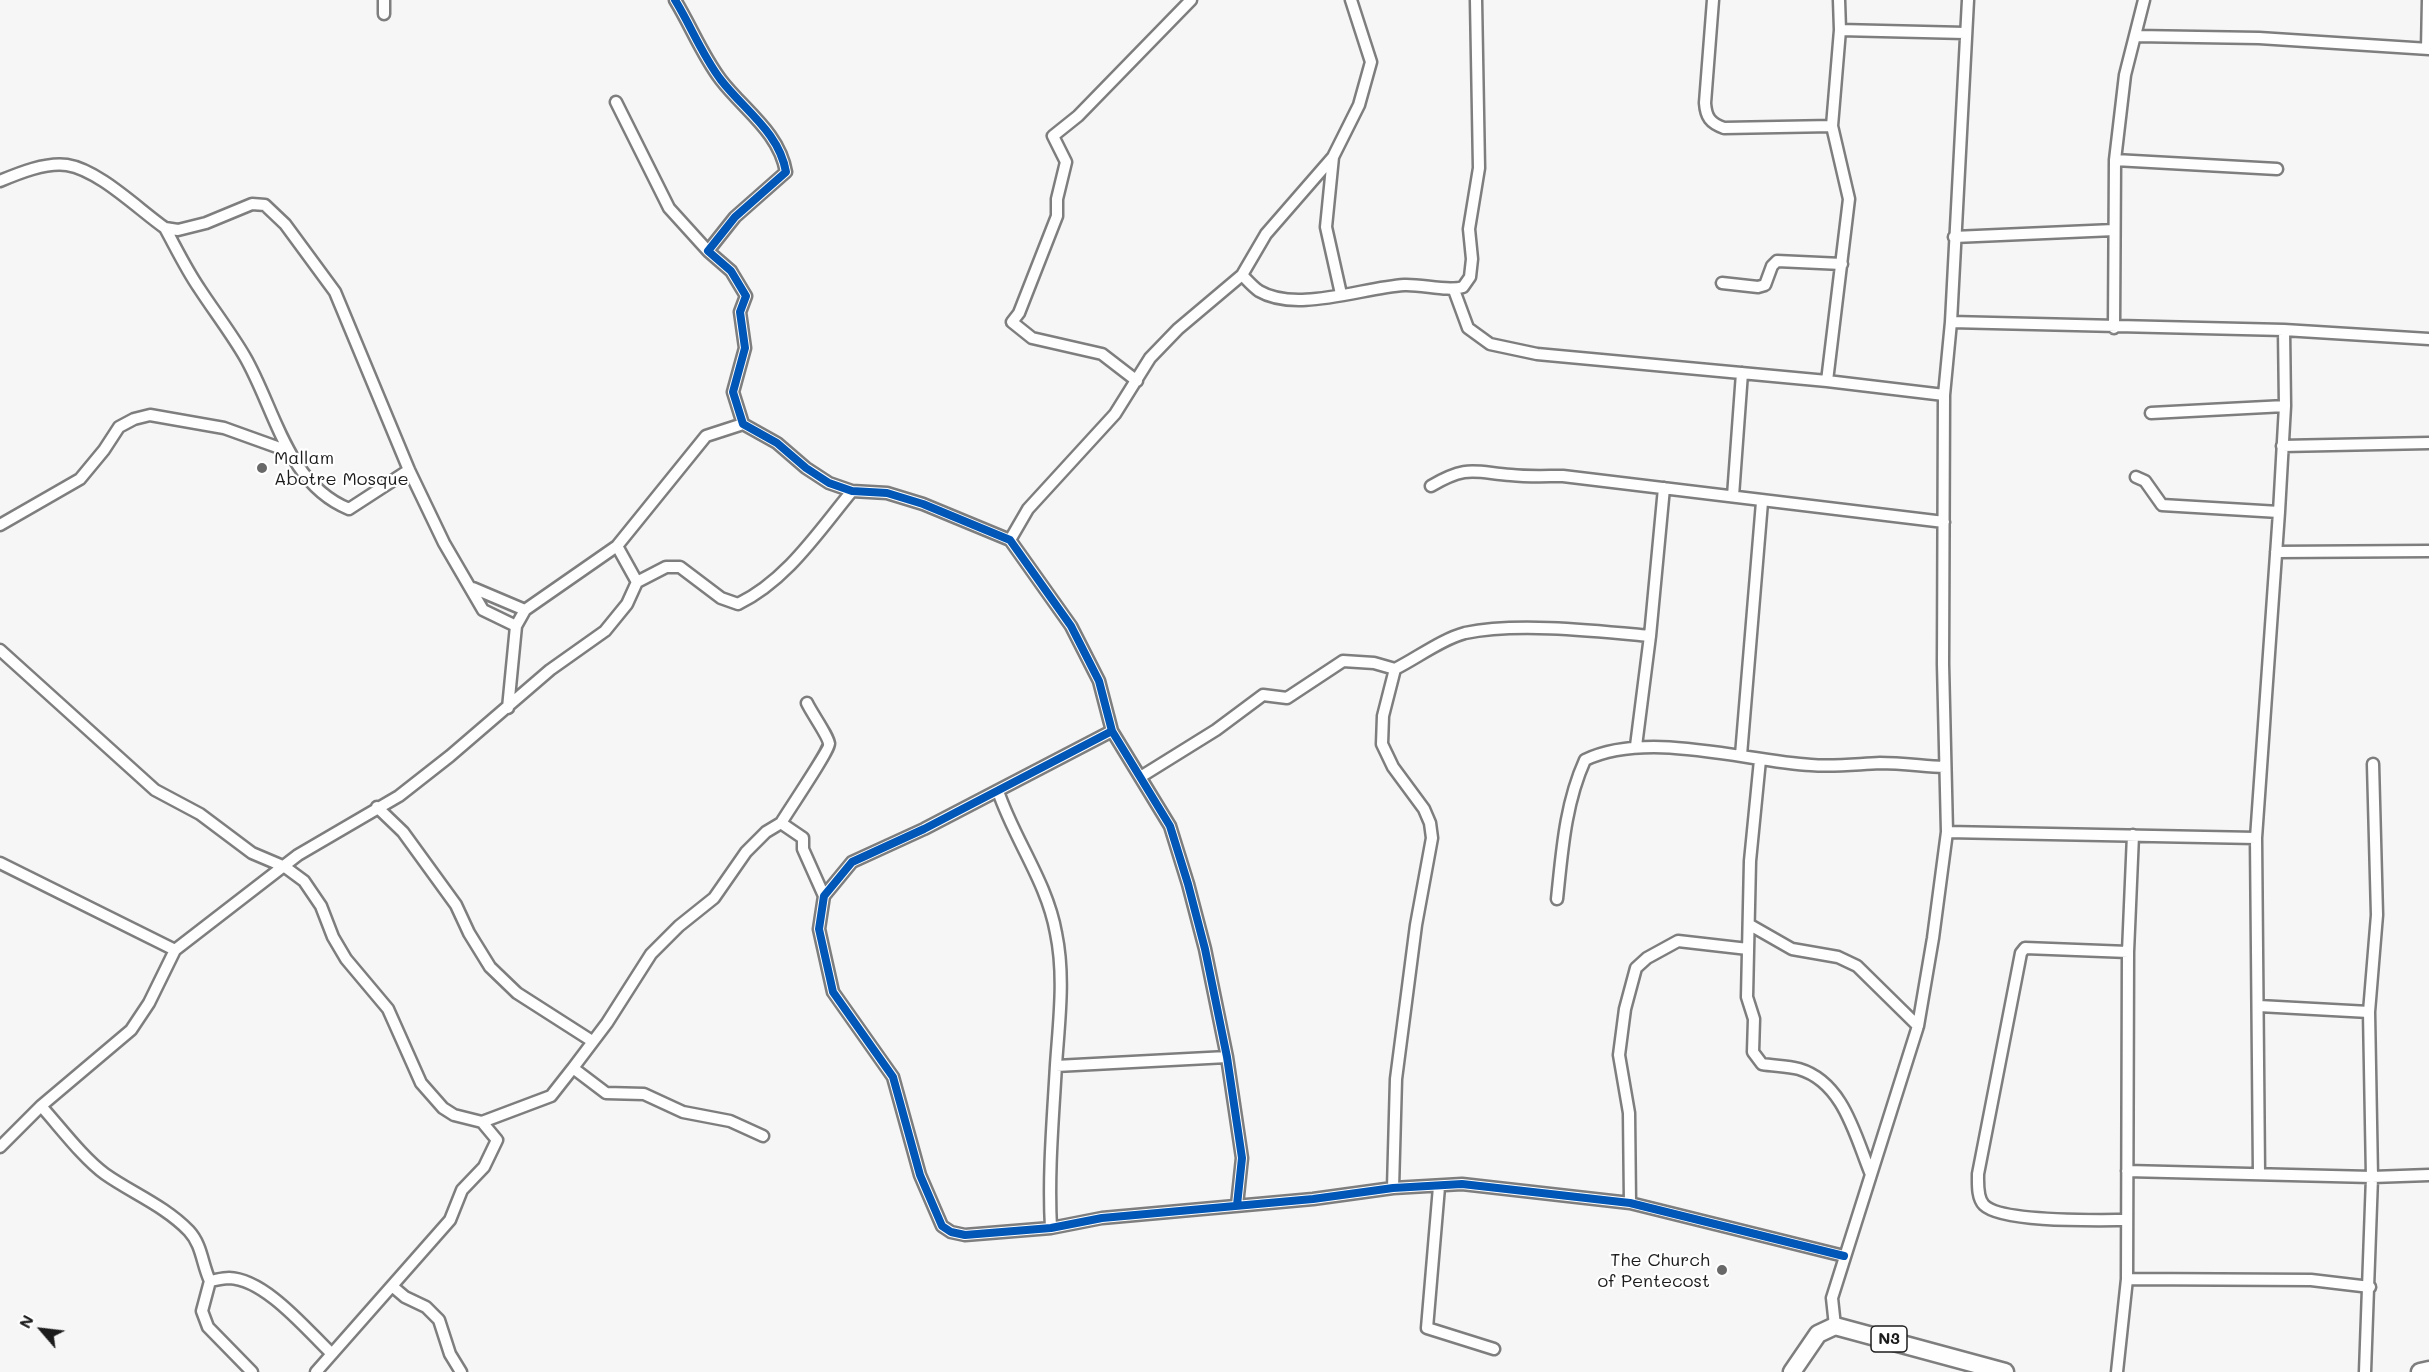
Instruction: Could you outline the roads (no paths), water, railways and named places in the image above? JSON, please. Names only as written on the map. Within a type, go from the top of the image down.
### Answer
[{"type":"main road","points":[[1792,1372],[1818,1334],[1835,1326]]},
{"type":"main road","name":"N3","points":[[1835,1326],[2005,1372]]},
{"type":"main road","points":[[2420,1372],[2429,1370]]},
{"type":"street","points":[[384,0],[384,14]]},
{"type":"street","points":[[675,0],[696,41],[721,80],[777,145],[786,172],[735,217],[708,251]]},
{"type":"street","points":[[1010,540],[1028,509],[1102,429],[1137,381],[1150,358],[1178,329],[1242,275],[1266,234],[1333,157],[1359,105],[1371,62],[1351,0]]},
{"type":"street","points":[[1713,0],[1706,116],[1714,124],[1724,128],[1832,126]]},
{"type":"street","points":[[1827,381],[1849,199],[1832,126],[1840,30],[1839,0]]},
{"type":"street","points":[[1835,1326],[1832,1298],[1918,1026],[1934,938],[1947,832],[1944,767],[1944,395],[1951,322],[1968,0]]},
{"type":"street","points":[[2114,328],[2115,160],[2125,75],[2144,0]]},
{"type":"street","points":[[2136,36],[2259,38],[2428,49],[2428,0]]},
{"type":"street","points":[[1242,275],[1258,291],[1276,298],[1311,301],[1341,294],[1405,285],[1436,286],[1454,290],[1463,288],[1470,276],[1472,259],[1469,229],[1479,168],[1477,1]]},
{"type":"street","points":[[1137,381],[1102,354],[1032,338],[1012,322],[1019,313],[1057,216],[1057,199],[1066,162],[1053,136],[1078,116],[1185,2]]},
{"type":"street","points":[[1840,30],[1965,33]]},
{"type":"street","points":[[616,102],[669,208],[708,251],[731,271],[746,296],[740,312],[745,348],[733,392],[743,424],[777,443],[806,468],[829,483],[852,491],[887,493],[923,504],[1010,540],[1071,626],[1099,681],[1112,731],[1142,776],[1170,826],[1205,949],[1227,1057],[1242,1158],[1237,1205]]},
{"type":"street","points":[[1333,157],[1326,227],[1341,294]]},
{"type":"street","points":[[2115,160],[2277,169]]},
{"type":"street","points":[[1,177],[37,168],[67,165],[91,173],[165,228],[197,285],[245,358],[288,451],[322,494],[349,509],[409,470]]},
{"type":"street","points":[[165,228],[178,230],[206,223],[252,204],[265,205],[285,224],[335,292],[409,470],[444,543],[473,588],[483,610],[516,626]]},
{"type":"street","points":[[1954,237],[2114,230]]},
{"type":"street","points":[[1722,283],[1765,285],[1772,266],[1777,261],[1842,264]]},
{"type":"street","points":[[1454,290],[1468,328],[1490,344],[1537,354],[1827,381],[1944,395]]},
{"type":"street","points":[[1951,322],[2114,328],[2284,330],[2429,339]]},
{"type":"street","points":[[2259,1174],[2256,838],[2285,406],[2284,330]]},
{"type":"street","points":[[1733,496],[1742,373]]},
{"type":"street","points":[[2151,414],[2285,406]]},
{"type":"street","points":[[0,525],[80,479],[104,450],[118,427],[134,419],[150,415],[224,428],[288,451]]},
{"type":"street","points":[[508,708],[516,626],[525,610],[617,546],[706,436],[743,424]]},
{"type":"street","points":[[2282,446],[2429,443]]},
{"type":"street","points":[[1431,486],[1450,474],[1471,470],[1510,476],[1563,476],[1733,496],[1762,502],[1944,522]]},
{"type":"street","points":[[2136,477],[2145,481],[2162,505],[2279,512]]},
{"type":"street","points":[[1636,746],[1650,636],[1664,488]]},
{"type":"street","points":[[0,1147],[41,1106],[131,1030],[149,1003],[175,950],[312,847],[399,795],[508,708],[550,670],[604,631],[627,604],[637,582],[666,567],[680,567],[721,598],[738,604],[752,597],[789,569],[852,491]]},
{"type":"street","points":[[1741,755],[1762,502]]},
{"type":"street","points":[[617,546],[637,582]]},
{"type":"street","points":[[2276,552],[2429,551]]},
{"type":"street","points":[[473,588],[525,610]]},
{"type":"street","points":[[1142,776],[1216,730],[1263,695],[1287,698],[1343,661],[1374,663],[1395,669],[1463,634],[1497,630],[1573,630],[1650,636]]},
{"type":"street","points":[[0,650],[155,790],[200,813],[252,853],[285,867],[304,881],[321,906],[333,937],[346,959],[388,1009],[421,1083],[431,1097],[454,1115],[482,1122],[551,1096],[607,1023],[651,954],[679,926],[714,898],[746,852],[766,832],[781,823],[813,770],[828,751],[830,742],[807,703]]},
{"type":"street","points":[[1393,1188],[1396,1079],[1416,925],[1432,838],[1430,823],[1424,809],[1393,767],[1382,744],[1383,716],[1395,669]]},
{"type":"street","points":[[1112,731],[998,791],[852,862],[824,896],[819,929],[833,992],[893,1077],[920,1175],[942,1226],[951,1232],[965,1235],[1051,1228],[1102,1218],[1393,1188],[1462,1184],[1629,1203],[1844,1256]]},
{"type":"street","points":[[1557,899],[1561,845],[1585,760],[1636,746],[1741,755],[1760,760],[1814,766],[1883,763],[1944,767]]},
{"type":"street","points":[[1760,760],[1750,861],[1747,996],[1754,1019],[1753,1052],[1762,1064],[1800,1069],[1825,1083],[1840,1101],[1870,1172]]},
{"type":"street","points":[[2365,1372],[2370,1287],[2372,1178],[2369,1012],[2378,915],[2373,764]]},
{"type":"street","points":[[998,791],[1009,824],[1045,892],[1056,933],[1061,975],[1050,1161],[1051,1228]]},
{"type":"street","points":[[377,807],[403,832],[456,904],[469,933],[490,967],[518,993],[592,1041]]},
{"type":"street","points":[[781,823],[803,838],[802,849],[824,896]]},
{"type":"street","points":[[1947,832],[2256,838]]},
{"type":"street","points":[[2117,1372],[2127,1279],[2128,952],[2133,835]]},
{"type":"street","points":[[0,863],[175,950]]},
{"type":"street","points":[[1750,925],[1792,949],[1838,957],[1857,966],[1918,1026]]},
{"type":"street","points":[[1629,1203],[1629,1113],[1619,1055],[1624,1009],[1636,968],[1647,958],[1678,941],[1748,949]]},
{"type":"street","points":[[2127,1220],[2058,1219],[1993,1211],[1983,1204],[1979,1196],[1978,1174],[2021,953],[2025,948],[2128,952]]},
{"type":"street","points":[[2259,1006],[2369,1012]]},
{"type":"street","points":[[1056,1066],[1227,1057]]},
{"type":"street","points":[[573,1068],[606,1093],[644,1094],[683,1112],[730,1121],[763,1136]]},
{"type":"street","points":[[41,1106],[103,1172],[166,1212],[190,1232],[201,1250],[203,1265],[210,1281],[202,1311],[208,1327],[252,1372]]},
{"type":"street","points":[[316,1372],[450,1220],[462,1190],[491,1156],[497,1140],[482,1122]]},
{"type":"street","points":[[2127,1171],[2372,1178],[2429,1175]]},
{"type":"street","points":[[1439,1186],[1427,1328],[1494,1349]]},
{"type":"street","points":[[210,1281],[229,1278],[261,1289],[287,1310],[327,1362]]},
{"type":"street","points":[[2127,1279],[2311,1280],[2370,1287]]},
{"type":"street","points":[[392,1286],[405,1297],[426,1307],[439,1320],[450,1354],[461,1372]]},
{"type":"place","name":"Mallam Abotre Mosque","points":[[262,468]]},
{"type":"place","name":"The Church of Pentecost","points":[[1722,1270]]}]
